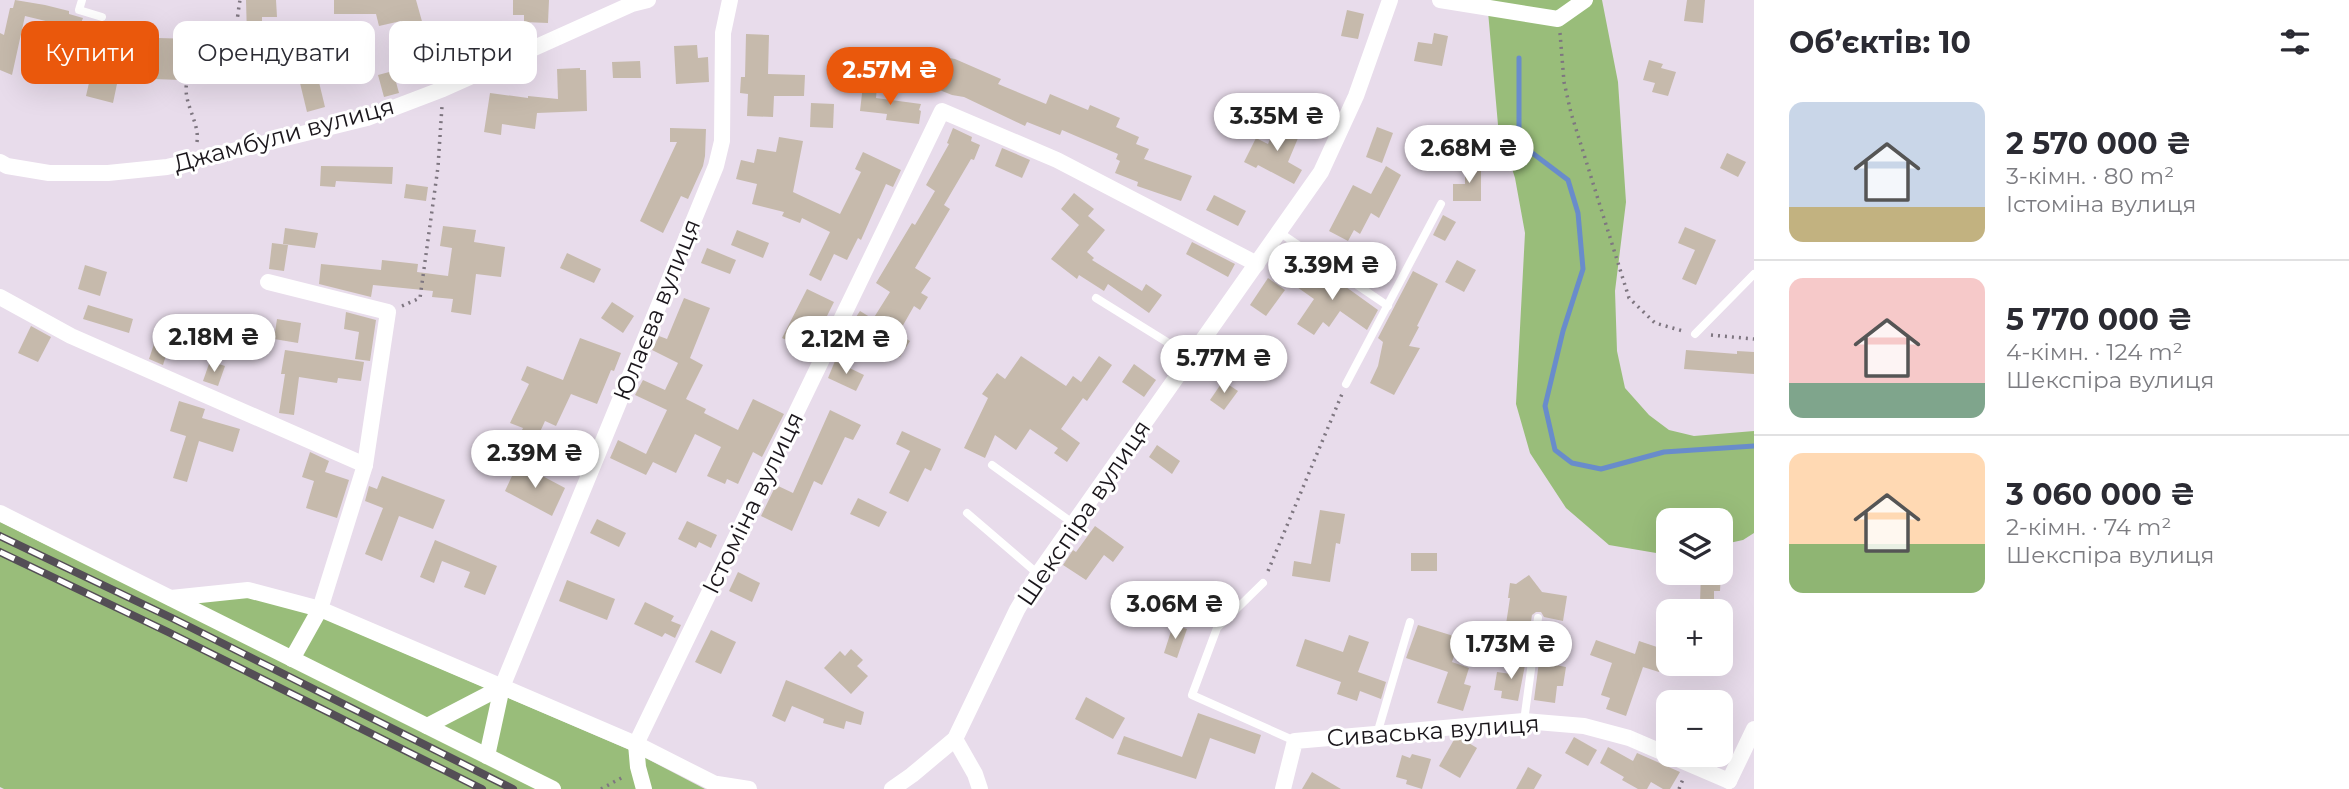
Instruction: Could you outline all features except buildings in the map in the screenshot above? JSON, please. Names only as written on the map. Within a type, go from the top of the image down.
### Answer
[{"type":"street","name":"Джамбули вулиця","points":[[2,167],[49,173],[108,173],[167,167],[367,118],[443,89],[625,2],[648,0]]},
{"type":"street","name":"Юлаєва вулиця","points":[[487,756],[502,687],[716,166],[722,141],[723,33],[730,0]]},
{"type":"street","name":"Шекспіра вулиця","points":[[955,739],[1017,610],[1038,574],[1321,172],[1356,96],[1390,0]]},
{"type":"street","points":[[1440,0],[1558,19],[1585,0]]},
{"type":"street","name":"Істоміна вулиця","points":[[636,744],[942,111],[1057,160],[1256,264]]},
{"type":"street","points":[[268,282],[388,312],[365,465],[320,609],[292,659]]},
{"type":"street","points":[[0,297],[71,336],[365,465]]},
{"type":"street","points":[[0,513],[553,789]]},
{"type":"street","points":[[171,598],[248,590],[320,609],[636,744],[720,787],[749,789]]},
{"type":"street","points":[[427,726],[502,687]]},
{"type":"street","name":"Сиваська вулиця","points":[[1283,789],[1294,741],[1524,721],[1584,726],[1629,738],[1729,785]]},
{"type":"street","points":[[1729,785],[1754,729]]},
{"type":"street","points":[[892,789],[955,739],[975,774],[980,789]]},
{"type":"street","points":[[636,744],[644,789]]},
{"type":"lane","points":[[82,0],[79,10],[102,17]]},
{"type":"lane","points":[[1346,384],[1441,204]]},
{"type":"lane","points":[[1279,233],[1388,306]]},
{"type":"lane","points":[[1695,334],[1754,274]]},
{"type":"lane","points":[[1096,298],[1191,357]]},
{"type":"lane","points":[[992,465],[1074,524]]},
{"type":"lane","points":[[967,513],[1038,574]]},
{"type":"lane","points":[[1263,583],[1217,628],[1192,695],[1294,741]]},
{"type":"lane","points":[[1524,721],[1538,618]]},
{"type":"lane","points":[[1377,734],[1410,622]]},
{"type":"path","points":[[189,161],[198,140],[197,127],[185,93],[187,79],[196,61],[231,36],[236,26],[240,0]]},
{"type":"path","points":[[1558,19],[1564,82],[1571,113],[1629,298],[1655,323],[1695,334],[1754,339]]},
{"type":"path","points":[[420,298],[438,167],[443,89]]},
{"type":"path","points":[[1263,583],[1346,384]]},
{"type":"path","points":[[601,789],[617,782],[638,767]]},
{"type":"green space","points":[[1487,0],[1602,0],[1618,82],[1626,202],[1615,291],[1617,351],[1625,388],[1649,415],[1669,430],[1694,436],[1754,431],[1754,533],[1743,540],[1733,542],[1733,508],[1656,508],[1656,553],[1609,545],[1566,508],[1530,453],[1516,404],[1525,233],[1515,178],[1498,125]]},
{"type":"green space","points":[[0,522],[168,604],[248,597],[311,613],[632,751],[705,789],[4,789],[0,787]]},
{"type":"waterway","points":[[1519,58],[1519,131],[1531,152],[1568,180],[1578,213],[1583,269],[1563,331],[1545,406],[1555,450],[1572,463],[1601,469],[1664,452],[1754,446]]},
{"type":"railway","points":[[0,536],[174,619],[513,789]]},
{"type":"railway","points":[[0,552],[168,632],[482,789]]}]
